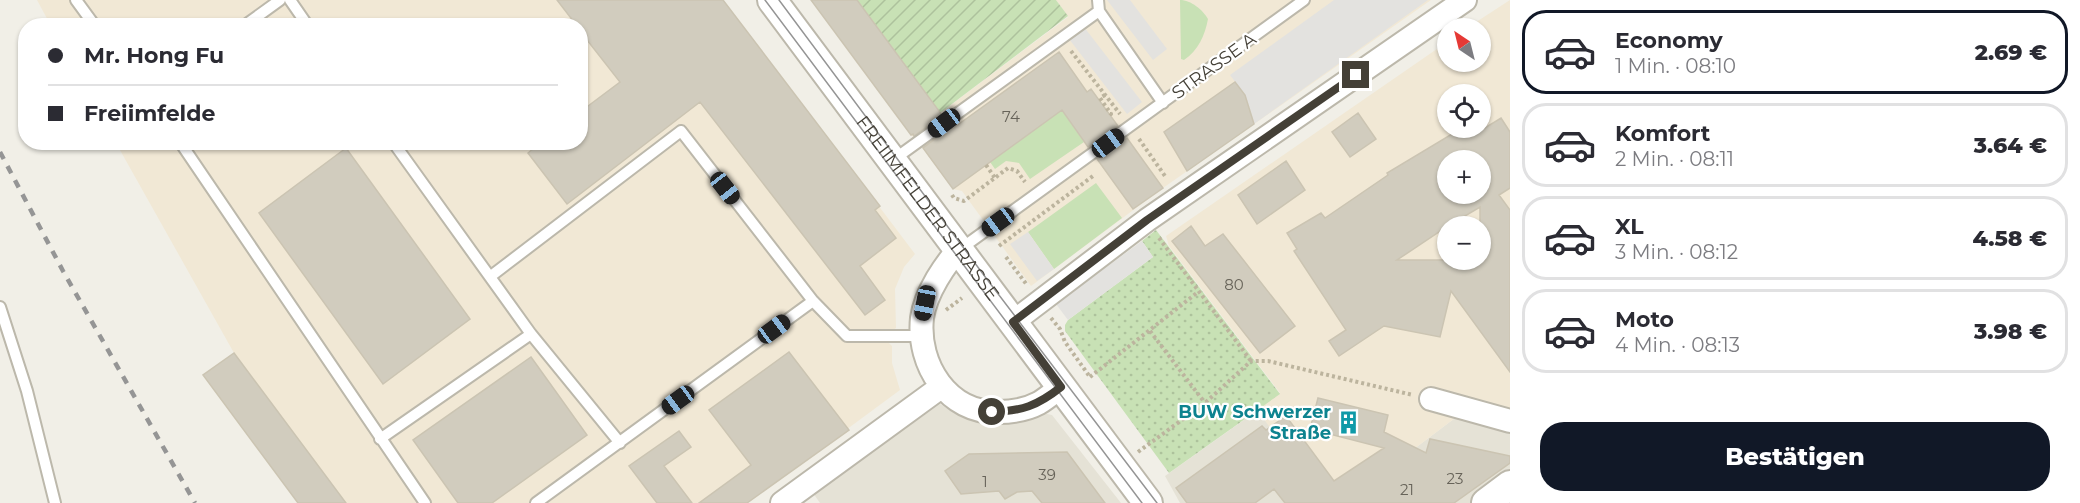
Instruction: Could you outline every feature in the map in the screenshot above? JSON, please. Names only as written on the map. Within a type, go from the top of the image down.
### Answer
[{"type":"street","name":"FREIIMFELDER STRASSE","points":[[772,0],[1013,322],[1072,384],[1148,503]]},
{"type":"street","points":[[1013,322],[1147,220],[1465,0]]},
{"type":"street","points":[[959,250],[940,273],[925,303],[922,336],[928,364],[941,387],[957,401],[975,410],[992,412],[1026,409],[1072,384]]},
{"type":"street","points":[[782,503],[941,387]]},
{"type":"street","points":[[1431,399],[1510,421]]},
{"type":"street","points":[[1486,503],[1510,485]]},
{"type":"lane","points":[[76,0],[89,18]]},
{"type":"lane","points":[[255,18],[280,0]]},
{"type":"lane","points":[[290,0],[302,18]]},
{"type":"lane","name":"STRASSE A","points":[[959,250],[1304,0]]},
{"type":"lane","points":[[893,161],[1098,5],[1163,103]]},
{"type":"lane","points":[[490,276],[681,131],[813,301],[847,336],[922,336]]},
{"type":"lane","points":[[185,150],[380,440],[425,503]]},
{"type":"lane","points":[[399,150],[531,334],[620,443]]},
{"type":"lane","points":[[536,503],[813,301]]},
{"type":"lane","points":[[0,307],[27,391],[55,503]]},
{"type":"lane","points":[[380,440],[531,334]]},
{"type":"path","points":[[1064,43],[1105,95],[1126,130],[1165,176]]},
{"type":"path","points":[[1105,95],[1100,98],[1110,114]]},
{"type":"path","points":[[986,165],[995,178]]},
{"type":"path","points":[[947,189],[954,198],[964,201],[1008,168],[1017,171],[1027,185]]},
{"type":"path","points":[[999,246],[1094,175]]},
{"type":"path","points":[[1147,220],[1251,361]]},
{"type":"path","points":[[1006,257],[1040,302],[1090,377]]},
{"type":"path","points":[[1072,384],[1090,377],[1198,292]]},
{"type":"path","points":[[943,312],[962,298]]},
{"type":"path","points":[[1150,331],[1205,403]]},
{"type":"path","points":[[1137,453],[1205,403],[1251,361],[1268,361],[1431,399]]},
{"type":"shaded area","points":[[37,0],[723,0],[915,254],[904,267],[895,289],[896,328],[883,337],[892,346],[892,363],[900,390],[747,503],[346,503],[234,353],[120,150],[588,150],[588,18],[47,18]]},
{"type":"shaded area","points":[[1056,0],[1431,0],[1163,188],[1031,286],[962,191],[953,189],[911,135],[1068,17]]},
{"type":"shaded area","points":[[1107,0],[1130,0],[1167,49],[1153,60]]},
{"type":"shaded area","points":[[1334,0],[1428,0],[1254,124],[1245,95],[1230,75]]},
{"type":"shaded area","points":[[1510,0],[1510,423],[1463,412],[1410,452],[1326,503],[1257,410],[1280,393],[1169,246],[1166,236],[1437,49],[1437,72],[1491,72],[1491,18],[1482,18]]},
{"type":"shaded area","points":[[1084,27],[1142,102],[1127,114],[1069,39]]},
{"type":"shaded area","points":[[1028,232],[1054,269],[1037,281],[1010,244]]},
{"type":"shaded area","points":[[1142,241],[1153,257],[1068,320],[1056,304]]},
{"type":"shaded area","points":[[940,404],[961,417],[989,424],[1019,419],[1037,412],[1052,415],[1121,503],[820,503],[813,493]]},
{"type":"shaded area","points":[[1258,410],[1327,503],[1180,503],[1165,476]]},
{"type":"shaded area","points":[[1463,412],[1510,425],[1510,483],[1484,503],[1336,503],[1410,452]]},
{"type":"green space","points":[[857,0],[1056,0],[1068,16],[940,113]]},
{"type":"green space","points":[[1180,0],[1196,6],[1208,19],[1200,42],[1184,60],[1181,59]]},
{"type":"green space","points":[[1062,110],[1084,142],[1030,179],[1019,163],[1006,161],[995,169],[990,162]]},
{"type":"green space","points":[[1096,183],[1122,218],[1054,269],[1028,232]]},
{"type":"green space","points":[[1156,230],[1280,394],[1169,473],[1065,331],[1068,320],[1153,257],[1142,241]]},
{"type":"building","points":[[557,0],[723,0],[880,206],[875,210],[896,238],[860,266],[885,300],[865,315],[700,102],[567,204],[528,153],[532,150],[588,150],[588,106],[620,82],[588,41],[588,18],[571,18]]},
{"type":"building","points":[[811,0],[857,0],[942,115],[914,136],[911,135]]},
{"type":"building","points":[[1059,52],[1087,92],[1091,89],[1118,126],[1088,147],[1062,110],[953,189],[923,148]]},
{"type":"building","points":[[1235,82],[1245,95],[1254,124],[1187,171],[1164,132]]},
{"type":"building","points":[[1358,113],[1376,139],[1350,157],[1332,132]]},
{"type":"building","points":[[1501,118],[1510,132],[1510,188],[1499,195],[1510,210],[1510,372],[1451,291],[1440,337],[1384,326],[1339,356],[1329,341],[1346,330],[1294,251],[1297,249],[1287,233],[1321,213],[1325,218],[1388,175],[1387,173],[1445,138],[1491,138],[1491,124]]},
{"type":"building","points":[[1127,138],[1163,188],[1133,209],[1097,159]]},
{"type":"building","points":[[343,150],[347,150],[470,319],[383,384],[259,213]]},
{"type":"building","points":[[1286,161],[1305,190],[1257,224],[1238,195]]},
{"type":"building","points":[[1191,226],[1205,246],[1223,234],[1295,326],[1260,353],[1172,241]]},
{"type":"building","points":[[789,352],[849,430],[747,503],[699,503],[751,465],[709,410]]},
{"type":"building","points":[[234,353],[346,503],[298,503],[203,375]]},
{"type":"building","points":[[531,357],[587,435],[492,503],[458,503],[413,440]]},
{"type":"building","points":[[1318,398],[1388,415],[1384,432],[1426,453],[1430,439],[1510,456],[1510,463],[1454,503],[1285,503],[1274,489],[1255,503],[1187,503],[1176,488],[1262,426],[1266,430],[1286,416],[1334,481],[1384,448],[1310,429]]},
{"type":"building","points":[[679,431],[691,447],[664,466],[692,503],[657,503],[629,466]]},
{"type":"building","points":[[1067,452],[1105,503],[1042,503],[1032,491],[1017,492],[1005,499],[999,491],[961,494],[945,471],[969,454]]},
{"type":"tram line","points":[[765,0],[1142,503]]},
{"type":"tram line","points":[[779,0],[1157,503]]},
{"type":"railway","points":[[0,152],[63,271],[195,503]]},
{"type":"place","name":"BUW Schwerzer Straße","points":[[1349,422]]},
{"type":"route","points":[[992,412],[1026,409],[1039,403],[1061,387],[1013,322],[1147,220],[1356,75]]}]
